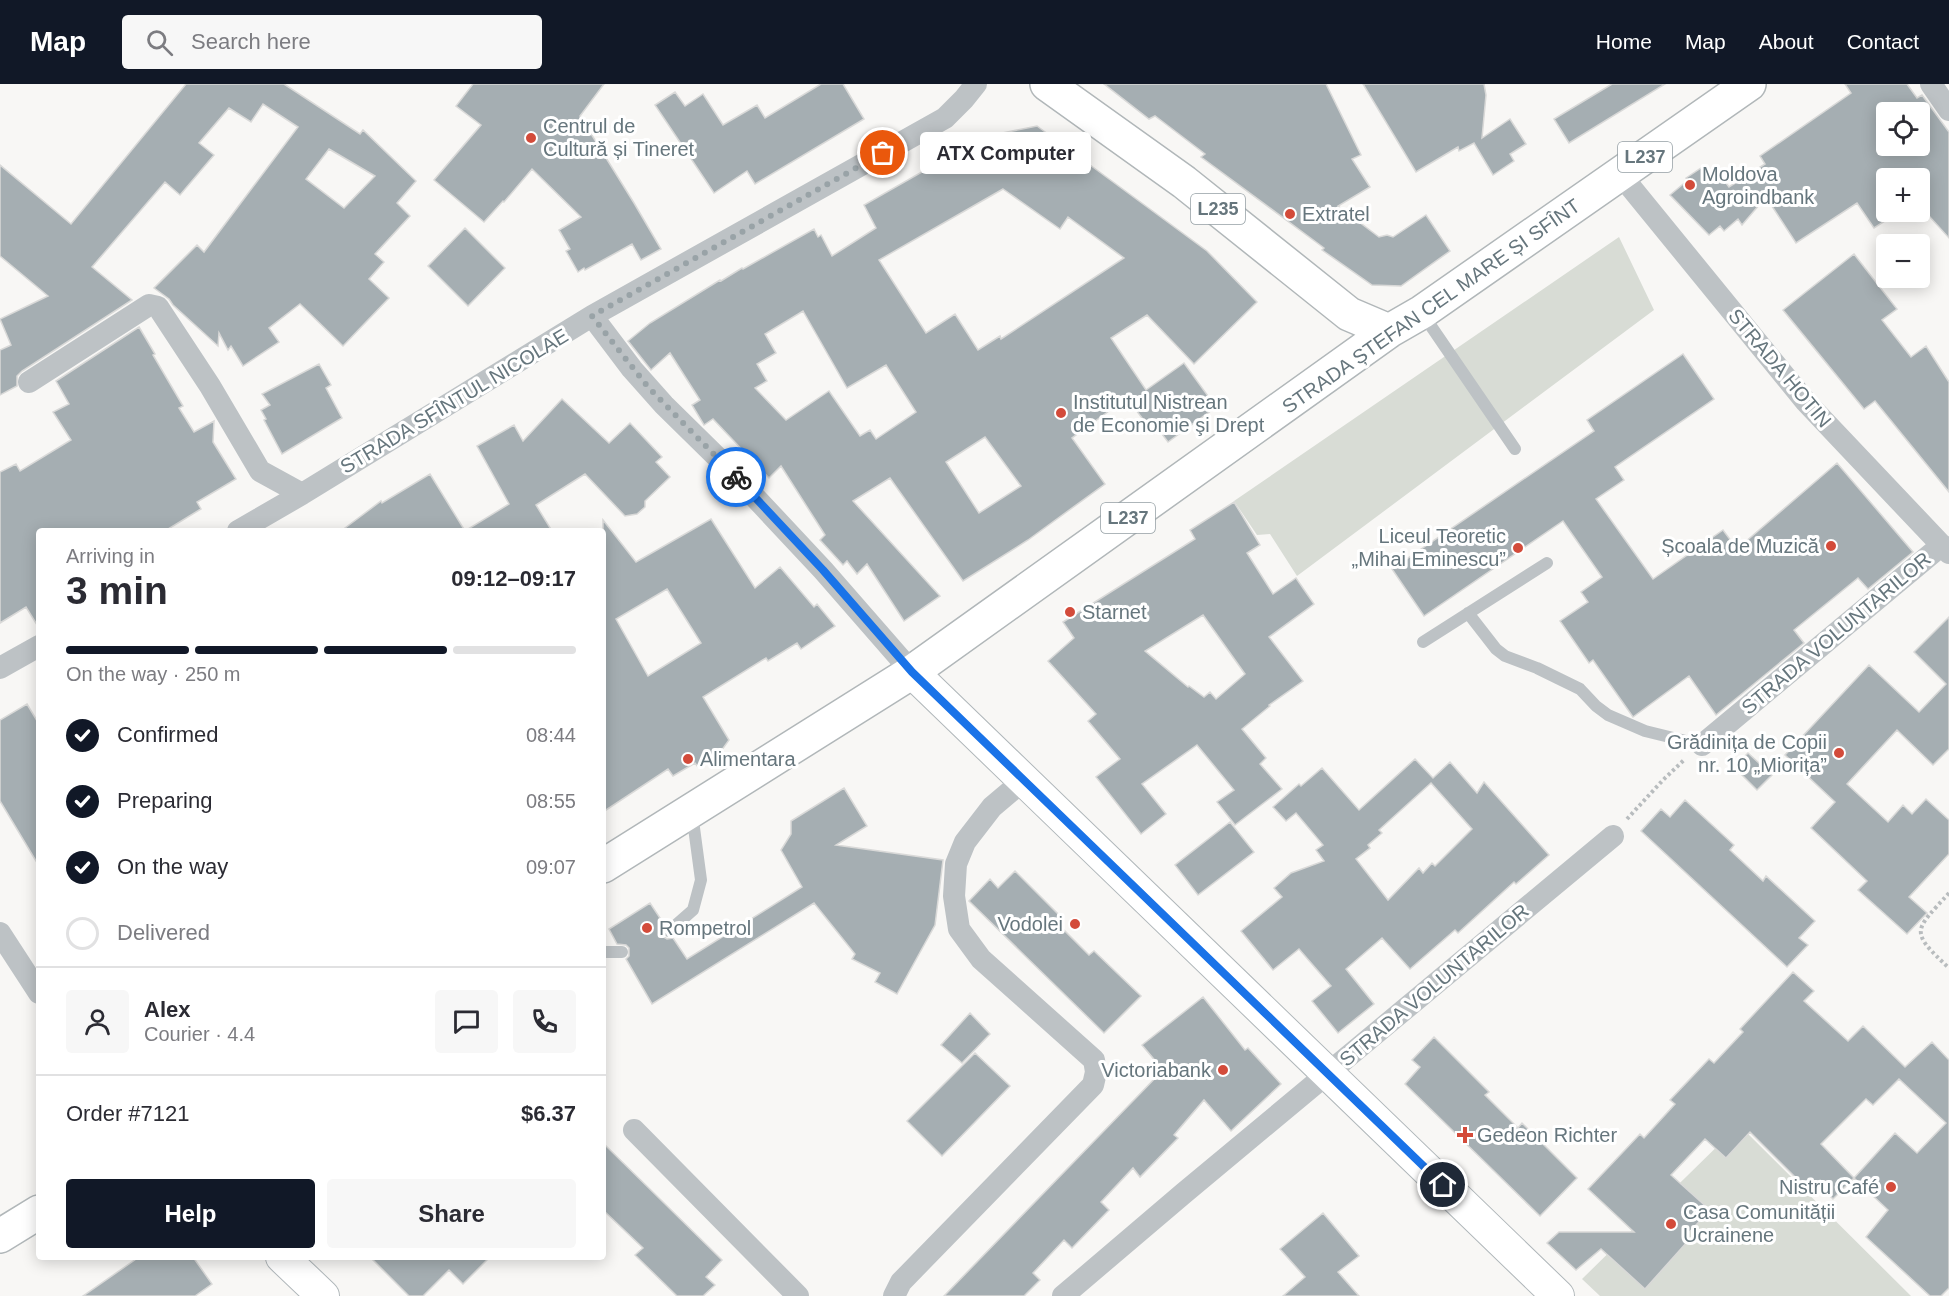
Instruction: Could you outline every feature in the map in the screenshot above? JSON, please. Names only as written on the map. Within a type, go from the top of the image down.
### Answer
[{"type":"main road","name":"L235","points":[[1047,84],[1184,182],[1349,314],[1389,331]]},
{"type":"main road","name":"STRADA ȘTEFAN CEL MARE ȘI SFÎNT","points":[[606,864],[912,672],[1389,331],[1422,312],[1743,86]]},
{"type":"main road","points":[[0,1236],[36,1214]]},
{"type":"street","name":"STRADA SFÎNTUL NICOLAE","points":[[243,528],[592,316],[945,118],[976,84]]},
{"type":"street","points":[[1931,84],[1949,110]]},
{"type":"street","name":"STRADA HOTIN","points":[[1620,174],[1806,402],[1945,549]]},
{"type":"street","points":[[29,382],[149,305],[158,307],[210,386],[260,471],[302,494]]},
{"type":"street","points":[[592,316],[632,369],[656,396],[722,462],[823,570],[912,672],[1558,1296]]},
{"type":"street","name":"STRADA VOLUNTARILOR","points":[[1702,745],[1945,549]]},
{"type":"street","points":[[0,668],[36,648]]},
{"type":"street","points":[[894,1296],[901,1282],[1093,1084],[1096,1072],[1094,1060],[1077,1042],[981,958],[959,929],[954,896],[956,864],[965,842],[992,807],[1024,780]]},
{"type":"street","name":"STRADA VOLUNTARILOR","points":[[1063,1296],[1613,836]]},
{"type":"street","points":[[0,933],[36,988]]},
{"type":"street","points":[[634,1130],[798,1296]]},
{"type":"street","points":[[285,1260],[323,1296]]},
{"type":"lane","points":[[1422,312],[1515,449]]},
{"type":"lane","points":[[1423,642],[1547,563]]},
{"type":"lane","points":[[1468,613],[1505,656],[1537,668],[1580,689],[1608,715],[1644,731],[1702,745]]},
{"type":"lane","points":[[669,931],[693,910],[701,880],[691,810]]},
{"type":"lane","points":[[606,952],[622,952]]},
{"type":"path","points":[[1613,836],[1663,780],[1702,745]]},
{"type":"path","points":[[1949,892],[1922,923],[1920,932],[1926,947],[1949,968]]},
{"type":"shaded area","points":[[1619,237],[1654,310],[1297,576],[1270,534],[1257,535],[1234,501]]},
{"type":"shaded area","points":[[1739,1125],[1911,1296],[1600,1296],[1582,1279]]},
{"type":"building","points":[[186,84],[284,84],[360,134],[363,130],[416,181],[397,203],[410,216],[375,254],[384,262],[369,279],[389,298],[343,346],[300,304],[269,328],[279,342],[243,366],[231,346],[228,350],[219,333],[218,346],[169,299],[154,288],[197,245],[204,252],[298,127],[263,104],[251,122],[229,108],[199,143],[214,155],[180,195],[165,182],[92,267],[132,300],[22,371],[17,376],[17,386],[0,395],[0,350],[11,345],[0,319],[48,296],[0,256],[0,165],[71,224]],"holes":[[[329,149],[375,176],[344,208],[306,179]]]},
{"type":"building","points":[[473,84],[604,84],[580,116],[661,249],[641,260],[632,244],[578,272],[566,251],[570,249],[559,230],[581,217],[532,169],[484,222],[434,180],[481,125],[456,106]]},
{"type":"building","points":[[821,84],[843,84],[864,119],[755,184],[747,171],[714,193],[655,105],[675,92],[685,106],[703,94],[723,125],[757,105],[765,118]]},
{"type":"building","points":[[1104,84],[1326,84],[1361,155],[1352,159],[1370,187],[1338,206],[1379,237],[1387,235],[1393,237],[1426,215],[1450,251],[1401,286],[1372,285],[1322,250],[1324,248],[1201,157],[1205,154],[1155,116],[1149,119]]},
{"type":"building","points":[[1363,84],[1484,84],[1486,95],[1482,138],[1510,119],[1526,144],[1510,154],[1514,161],[1493,175],[1474,143],[1459,151],[1458,147],[1416,172]]},
{"type":"building","points":[[1612,84],[1665,84],[1569,143],[1554,119]]},
{"type":"building","points":[[1845,84],[1907,84],[1917,98],[1922,95],[1927,102],[1876,102],[1876,156],[1930,156],[1930,106],[1949,132],[1949,238],[1930,217],[1930,168],[1876,168],[1876,222],[1883,222],[1874,228],[1857,203],[1796,243],[1766,197],[1742,225],[1738,219],[1724,231],[1720,226],[1709,235],[1670,195],[1688,180],[1686,178],[1704,166],[1710,173],[1713,170],[1716,174],[1718,172],[1729,187],[1765,164],[1760,156],[1851,93]]},
{"type":"building","points":[[1037,126],[1207,251],[1257,302],[1194,364],[1147,315],[1111,338],[1146,390],[1184,363],[1216,407],[1168,442],[1159,430],[1154,434],[1127,398],[1072,438],[1105,484],[1028,540],[963,581],[890,478],[853,501],[940,596],[904,621],[867,564],[857,574],[847,561],[843,565],[820,540],[825,535],[781,466],[769,478],[713,419],[704,425],[692,405],[700,400],[670,353],[651,370],[628,341],[650,323],[720,280],[814,229],[818,237],[821,235],[832,256],[876,228],[864,205],[983,137]],"holes":[[[1003,189],[1060,229],[1068,217],[1124,258],[1001,339],[1000,336],[978,350],[955,314],[926,333],[879,260]],[[803,311],[847,388],[886,365],[916,412],[876,439],[870,430],[860,436],[829,391],[786,420],[755,388],[767,381],[757,364],[776,353],[765,334]],[[985,437],[1021,486],[979,513],[946,462]]]},
{"type":"building","points":[[465,228],[505,268],[468,306],[428,266]]},
{"type":"building","points":[[1854,254],[1876,282],[1876,288],[1881,288],[1897,309],[1882,320],[1911,357],[1926,346],[1949,382],[1949,492],[1875,401],[1864,409],[1783,310]]},
{"type":"building","points":[[139,327],[183,406],[179,408],[194,432],[214,421],[213,442],[236,479],[197,502],[201,509],[170,528],[36,528],[36,623],[26,607],[0,623],[0,472],[16,464],[20,471],[71,440],[53,412],[69,404],[56,381]]},
{"type":"building","points":[[1683,354],[1714,399],[1615,467],[1624,480],[1596,499],[1653,579],[1723,530],[1737,549],[1837,463],[1913,552],[1868,589],[1858,578],[1794,630],[1804,643],[1716,715],[1689,676],[1633,717],[1593,660],[1589,663],[1560,621],[1588,602],[1581,592],[1602,577],[1563,521],[1424,616],[1392,569],[1594,431],[1587,420]]},
{"type":"building","points":[[319,364],[331,385],[326,388],[342,418],[282,454],[264,420],[266,419],[261,410],[270,405],[262,394]]},
{"type":"building","points":[[562,399],[609,443],[630,423],[662,457],[656,462],[670,477],[645,501],[645,507],[637,514],[625,516],[585,474],[536,505],[550,528],[470,528],[509,504],[477,446],[514,425],[523,441]]},
{"type":"building","points":[[430,474],[463,528],[345,528],[381,501],[382,503]]},
{"type":"building","points":[[1234,502],[1260,545],[1247,553],[1273,594],[1296,578],[1314,604],[1269,637],[1303,681],[1269,705],[1242,729],[1266,758],[1260,764],[1282,789],[1235,825],[1217,802],[1234,790],[1197,745],[1142,784],[1166,814],[1141,834],[1096,777],[1120,759],[1088,721],[1096,714],[1048,661],[1074,638],[1063,622],[1195,539],[1190,530]],"holes":[[[1203,615],[1245,674],[1216,699],[1210,692],[1204,697],[1188,687],[1145,651]]]},
{"type":"building","points":[[711,519],[755,588],[780,567],[814,607],[817,604],[835,626],[801,649],[797,643],[768,661],[766,658],[703,697],[729,740],[719,754],[698,767],[695,763],[673,776],[668,769],[606,810],[606,528],[603,528],[603,520],[636,562]],"holes":[[[667,589],[701,643],[648,676],[616,619]]]},
{"type":"building","points":[[1949,617],[1949,749],[1933,765],[1897,730],[1847,784],[1888,822],[1903,805],[1912,814],[1926,799],[1949,820],[1949,854],[1909,897],[1927,913],[1907,934],[1858,890],[1867,881],[1811,828],[1835,802],[1785,755],[1869,665],[1919,712],[1946,684],[1914,652]]},
{"type":"building","points":[[27,704],[36,719],[36,861],[0,801],[0,720]]},
{"type":"building","points":[[1748,753],[1772,775],[1757,790],[1734,767]]},
{"type":"building","points":[[1415,759],[1433,778],[1450,762],[1477,793],[1484,782],[1549,855],[1516,884],[1514,882],[1458,933],[1455,930],[1410,969],[1382,938],[1346,969],[1374,1004],[1338,1033],[1312,1001],[1331,986],[1299,949],[1273,970],[1241,931],[1282,897],[1274,888],[1291,873],[1324,861],[1316,850],[1323,845],[1296,813],[1286,821],[1273,807],[1299,784],[1301,786],[1322,768],[1359,810]],"holes":[[[1431,783],[1472,829],[1435,866],[1432,863],[1423,873],[1419,868],[1388,900],[1356,859],[1370,848],[1368,845],[1382,833],[1379,830]]]},
{"type":"building","points":[[844,788],[867,826],[836,845],[943,860],[935,925],[897,994],[875,982],[880,973],[852,959],[855,954],[814,903],[652,1004],[626,959],[629,956],[629,948],[626,945],[617,944],[609,929],[650,903],[664,924],[661,929],[662,936],[667,939],[673,938],[687,959],[802,887],[781,850],[791,834],[791,821]]},
{"type":"building","points":[[1685,800],[1734,845],[1730,850],[1763,881],[1766,876],[1815,921],[1799,938],[1808,945],[1787,967],[1641,831],[1661,809],[1670,817]]},
{"type":"building","points":[[1230,822],[1254,852],[1198,895],[1175,865]]},
{"type":"building","points":[[1015,871],[1063,919],[1057,923],[1089,955],[1094,951],[1141,996],[1104,1033],[969,901],[990,879],[998,888]]},
{"type":"building","points":[[1793,972],[1814,991],[1804,1001],[1848,1041],[1863,1026],[1905,1067],[1932,1042],[1949,1060],[1949,1288],[1941,1296],[1930,1296],[1866,1237],[1888,1210],[1854,1178],[1833,1199],[1815,1181],[1807,1189],[1750,1132],[1726,1158],[1705,1139],[1671,1175],[1710,1210],[1684,1238],[1688,1241],[1645,1289],[1601,1249],[1576,1270],[1547,1243],[1559,1232],[1634,1232],[1588,1189],[1640,1134],[1644,1138],[1675,1104],[1670,1100],[1709,1059],[1714,1063],[1743,1032],[1740,1029]],"holes":[[[1899,1079],[1946,1123],[1917,1153],[1895,1133],[1854,1178],[1821,1144],[1866,1099],[1873,1105]]]},
{"type":"building","points":[[1203,997],[1245,1050],[1248,1048],[1281,1084],[1231,1131],[1204,1100],[1174,1135],[1178,1138],[1140,1177],[1133,1168],[1101,1202],[1109,1210],[1072,1248],[1064,1240],[1033,1273],[1040,1280],[1024,1296],[944,1296],[1163,1070],[1142,1045]]},
{"type":"building","points":[[970,1013],[990,1034],[962,1063],[941,1045]]},
{"type":"building","points":[[1434,1037],[1489,1092],[1485,1095],[1518,1128],[1522,1123],[1577,1178],[1540,1216],[1405,1084],[1420,1067],[1412,1060]]},
{"type":"building","points":[[975,1053],[1010,1086],[942,1156],[907,1121]]},
{"type":"building","points":[[606,1146],[722,1260],[706,1277],[715,1285],[703,1296],[677,1296],[635,1255],[643,1248],[606,1213]]},
{"type":"building","points":[[1323,1213],[1359,1256],[1338,1272],[1359,1296],[1283,1296],[1305,1277],[1280,1249]]},
{"type":"building","points":[[135,1260],[195,1260],[212,1284],[195,1296],[83,1296]]},
{"type":"building","points":[[373,1260],[487,1260],[463,1284],[449,1270],[423,1296],[409,1296]]},
{"type":"way so far","points":[[736,477],[664,405],[632,369],[592,316],[883,153]]},
{"type":"place","name":"Centrul de Cultură și Tineret","points":[[531,138]]},
{"type":"place","name":"ATX Computer","points":[[883,153]]},
{"type":"place","name":"Moldova Agroindbank","points":[[1690,185]]},
{"type":"place","name":"Extratel","points":[[1290,214]]},
{"type":"place","name":"Institutul Nistrean de Economie şi Drept","points":[[1061,413]]},
{"type":"place","name":"Școala de Muzică","points":[[1831,546]]},
{"type":"place","name":"Liceul Teoretic „Mihai Eminescu”","points":[[1518,548]]},
{"type":"place","name":"Starnet","points":[[1070,612]]},
{"type":"place","name":"Grădinița de Copii nr. 10 „Miorița”","points":[[1839,753]]},
{"type":"place","name":"Alimentara","points":[[688,759]]},
{"type":"place","name":"Vodolei","points":[[1075,924]]},
{"type":"place","name":"Rompetrol","points":[[647,928]]},
{"type":"place","name":"Victoriabank","points":[[1223,1070]]},
{"type":"place","name":"Gedeon Richter","points":[[1465,1135]]},
{"type":"place","name":"Nistru Café","points":[[1891,1187]]},
{"type":"place","name":"Casa Comunității Ucrainene","points":[[1671,1224]]},
{"type":"route","points":[[736,477],[823,570],[912,672],[1443,1185]]}]
